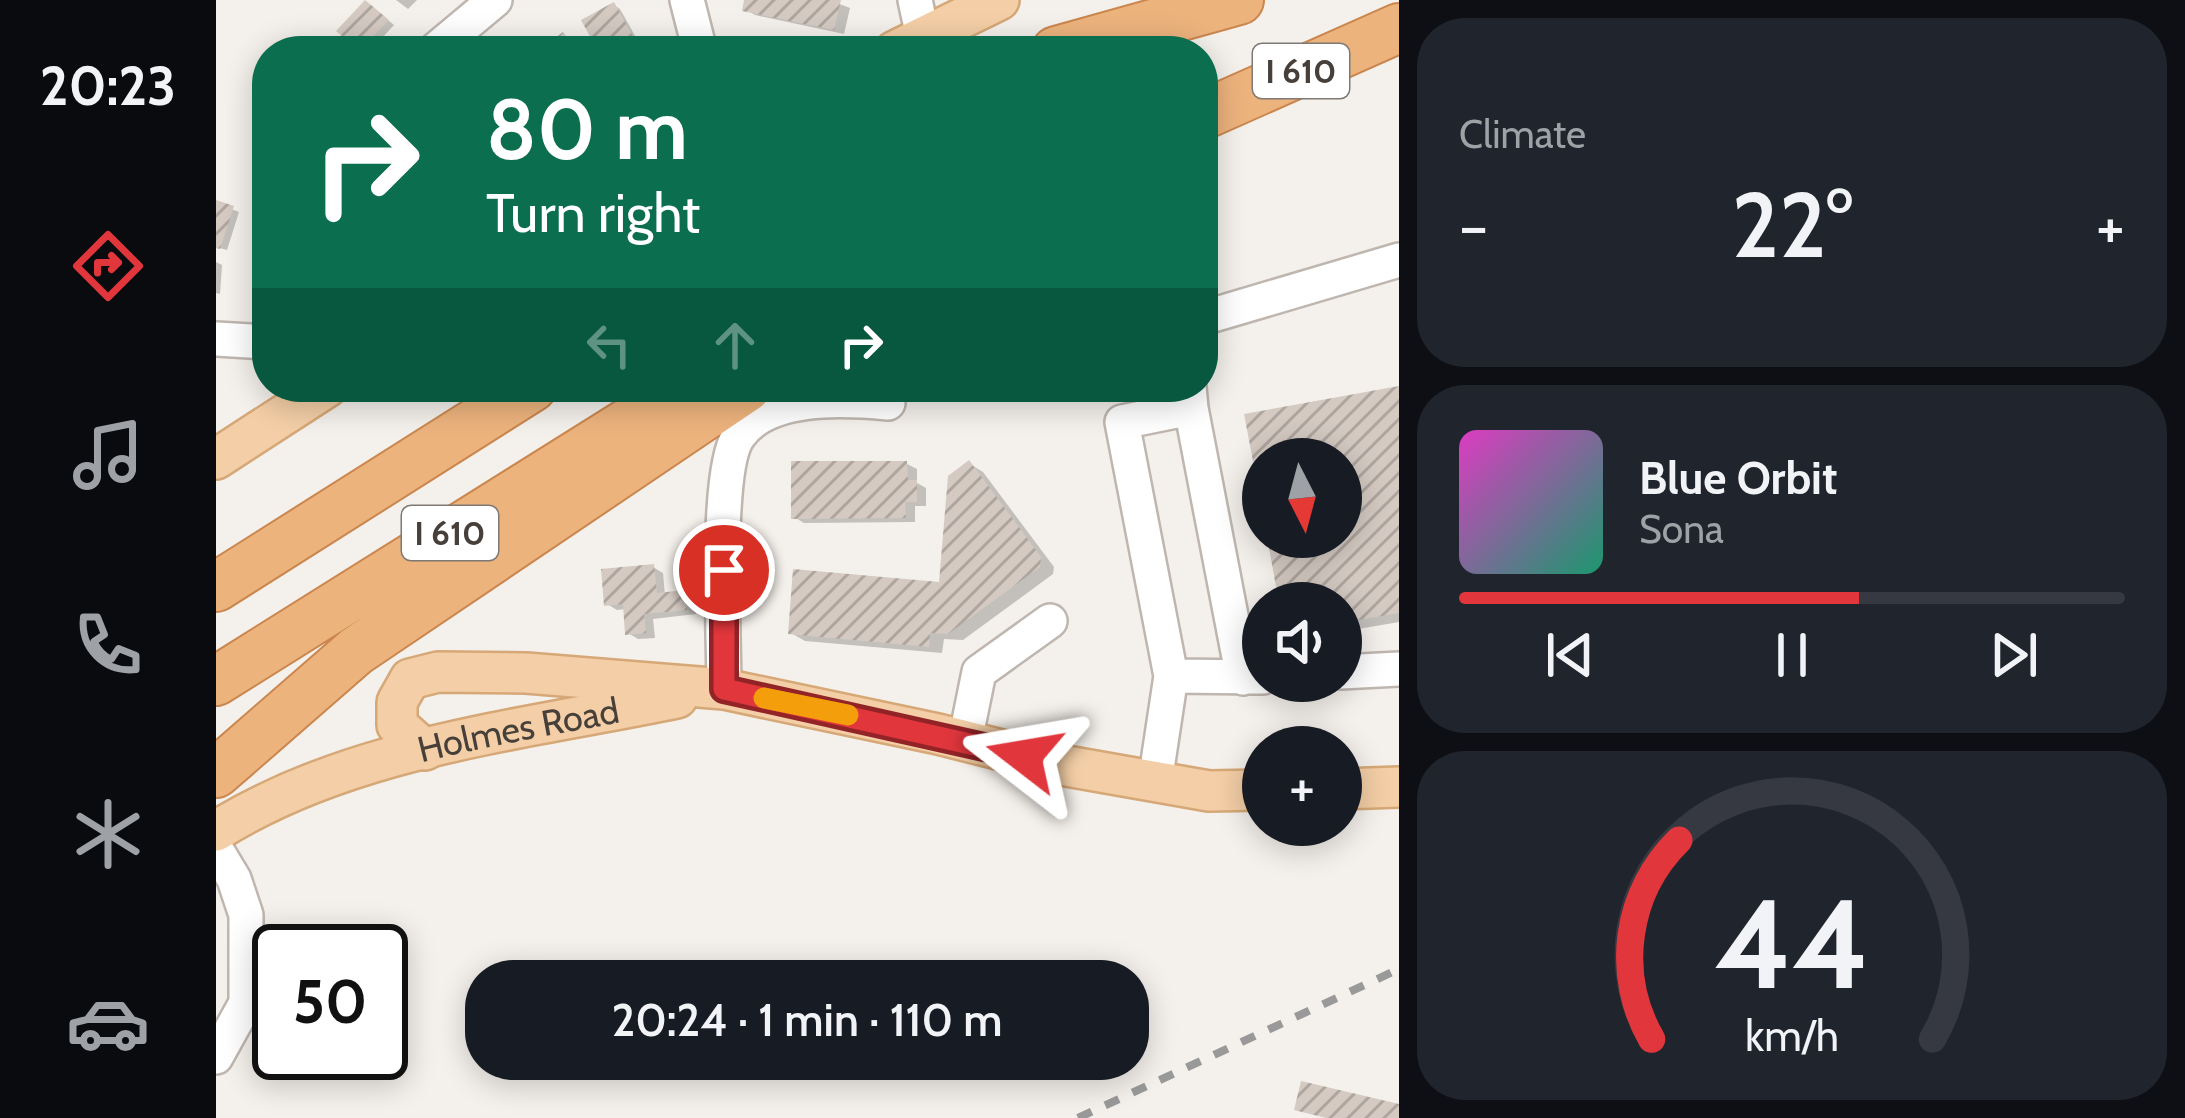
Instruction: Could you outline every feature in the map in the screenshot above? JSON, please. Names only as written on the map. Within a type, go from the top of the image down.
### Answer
[{"type":"highway","points":[[1110,36],[1239,0]]},
{"type":"highway","name":"I 610","points":[[1180,36],[1256,0]]},
{"type":"highway","name":"I 610","points":[[1218,108],[1399,28]]},
{"type":"highway","name":"I 610","points":[[216,587],[508,402]]},
{"type":"highway","name":"I 610","points":[[216,681],[661,402]]},
{"type":"highway","points":[[216,773],[356,651],[725,402]]},
{"type":"main road","points":[[911,30],[999,0]]},
{"type":"main road","points":[[216,459],[304,402]]},
{"type":"main road","name":"Holmes Road","points":[[724,689],[425,749],[397,725],[397,702],[410,679],[438,672],[526,673],[724,689],[1060,765],[1208,791],[1242,790]]},
{"type":"main road","points":[[216,831],[256,806],[321,778],[425,749]]},
{"type":"main road","points":[[1362,788],[1399,787]]},
{"type":"street","points":[[452,36],[495,0]]},
{"type":"street","points":[[687,0],[697,36]]},
{"type":"street","points":[[1218,314],[1399,260]]},
{"type":"street","points":[[216,339],[252,341]]},
{"type":"street","points":[[724,689],[724,491],[738,438],[762,418],[813,402]]},
{"type":"street","points":[[876,402],[888,403]]},
{"type":"street","points":[[1155,782],[1172,676],[1122,422],[1179,402]]},
{"type":"street","points":[[1191,402],[1242,628]]},
{"type":"street","points":[[965,741],[979,672],[1050,621]]},
{"type":"street","points":[[1362,671],[1399,669]]},
{"type":"street","points":[[1172,676],[1242,677]]},
{"type":"street","points":[[216,850],[234,878],[246,915],[245,1003],[216,1057]]},
{"type":"building","points":[[365,0],[389,20],[374,36],[342,36],[336,31]]},
{"type":"building","points":[[744,0],[841,0],[834,30],[742,11]]},
{"type":"building","points":[[614,2],[633,36],[590,36],[581,20]]},
{"type":"building","points":[[216,200],[234,206],[220,249],[216,248]]},
{"type":"building","points":[[1399,386],[1399,613],[1362,619],[1362,582],[1275,582],[1271,558],[1362,558],[1362,438],[1249,438],[1244,414]]},
{"type":"building","points":[[969,460],[1041,557],[1040,567],[948,634],[930,633],[929,647],[788,634],[793,569],[939,582],[948,476]]},
{"type":"building","points":[[791,461],[907,461],[908,480],[917,480],[917,502],[905,502],[906,518],[791,519]]},
{"type":"building","points":[[654,564],[657,593],[685,590],[687,610],[644,614],[646,633],[625,635],[623,604],[604,606],[601,569]]},
{"type":"building","points":[[1301,1081],[1399,1104],[1399,1118],[1326,1118],[1294,1110]]},
{"type":"railway","points":[[1078,1118],[1399,969]]},
{"type":"slow traffic","points":[[764,698],[848,715]]},
{"type":"route","points":[[724,570],[724,689],[1024,756]]}]
